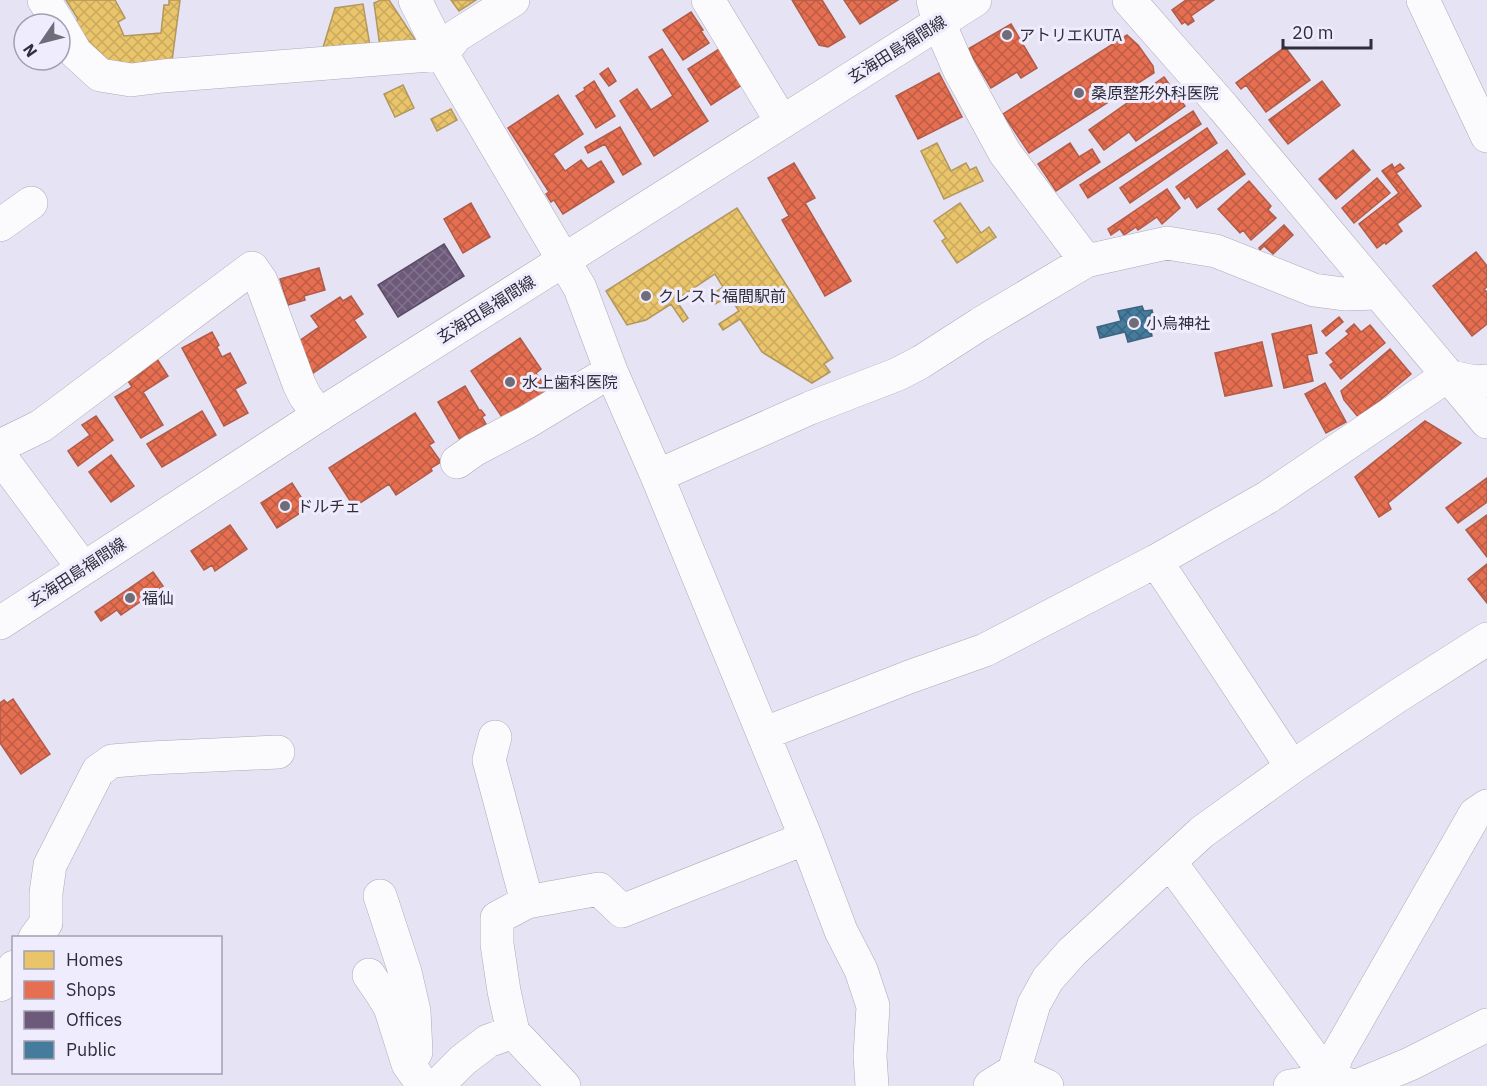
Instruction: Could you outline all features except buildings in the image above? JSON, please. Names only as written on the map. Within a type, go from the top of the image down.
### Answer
[{"type":"street","points":[[415,0],[442,54],[580,288],[611,371],[657,476],[806,838],[841,931],[861,970],[873,1006],[870,1056],[872,1086]]},
{"type":"street","points":[[72,46],[100,75],[131,80],[442,54],[456,36],[513,0]]},
{"type":"street","points":[[708,0],[782,122]]},
{"type":"street","name":"玄海田島福間線","points":[[0,623],[319,415],[782,122],[936,12],[975,0]]},
{"type":"street","points":[[1129,0],[1223,107],[1487,422]]},
{"type":"street","points":[[1423,0],[1487,136]]},
{"type":"street","points":[[936,12],[959,69],[1005,153],[1086,261]]},
{"type":"street","points":[[0,225],[31,203]]},
{"type":"street","points":[[657,476],[810,408],[898,374],[1086,261],[1167,243],[1216,251],[1314,290],[1344,294],[1378,293]]},
{"type":"street","points":[[0,446],[41,426],[252,268],[261,281],[299,384],[319,415]]},
{"type":"street","points":[[457,462],[611,371]]},
{"type":"street","points":[[763,734],[984,650],[1156,561],[1268,497],[1447,376],[1475,382],[1487,381]]},
{"type":"street","points":[[0,456],[83,568]]},
{"type":"street","points":[[1156,561],[1292,768]]},
{"type":"street","points":[[1047,1086],[1002,1078],[1034,1004],[1048,979],[1072,952],[1202,832],[1396,697],[1487,639]]},
{"type":"street","points":[[495,736],[489,760],[527,902]]},
{"type":"street","points":[[36,936],[46,923],[46,893],[50,865],[98,771],[112,761],[278,752]]},
{"type":"street","points":[[1340,1085],[1336,1058],[1483,819]]},
{"type":"street","points":[[564,1086],[513,1032],[497,944],[497,918],[527,902],[599,890],[622,911],[806,838]]},
{"type":"street","points":[[1170,862],[1340,1085]]},
{"type":"street","points":[[380,896],[405,972],[414,1011],[416,1075]]},
{"type":"street","points":[[0,985],[12,970]]},
{"type":"street","points":[[369,975],[390,1008],[416,1075]]},
{"type":"street","points":[[1290,1086],[1340,1085],[1410,1064],[1487,1025]]},
{"type":"street","points":[[436,1086],[463,1060],[488,1041],[513,1032]]},
{"type":"place","name":"アトリエKUTA","points":[[1007,35]]},
{"type":"place","name":"桑原整形外科医院","points":[[1079,93]]},
{"type":"place","name":"クレスト福間駅前","points":[[646,296]]},
{"type":"place","name":"小烏神社","points":[[1134,323]]},
{"type":"place","name":"水上歯科医院","points":[[510,382]]},
{"type":"place","name":"ドルチェ","points":[[285,506]]},
{"type":"place","name":"福仙","points":[[130,598]]}]
